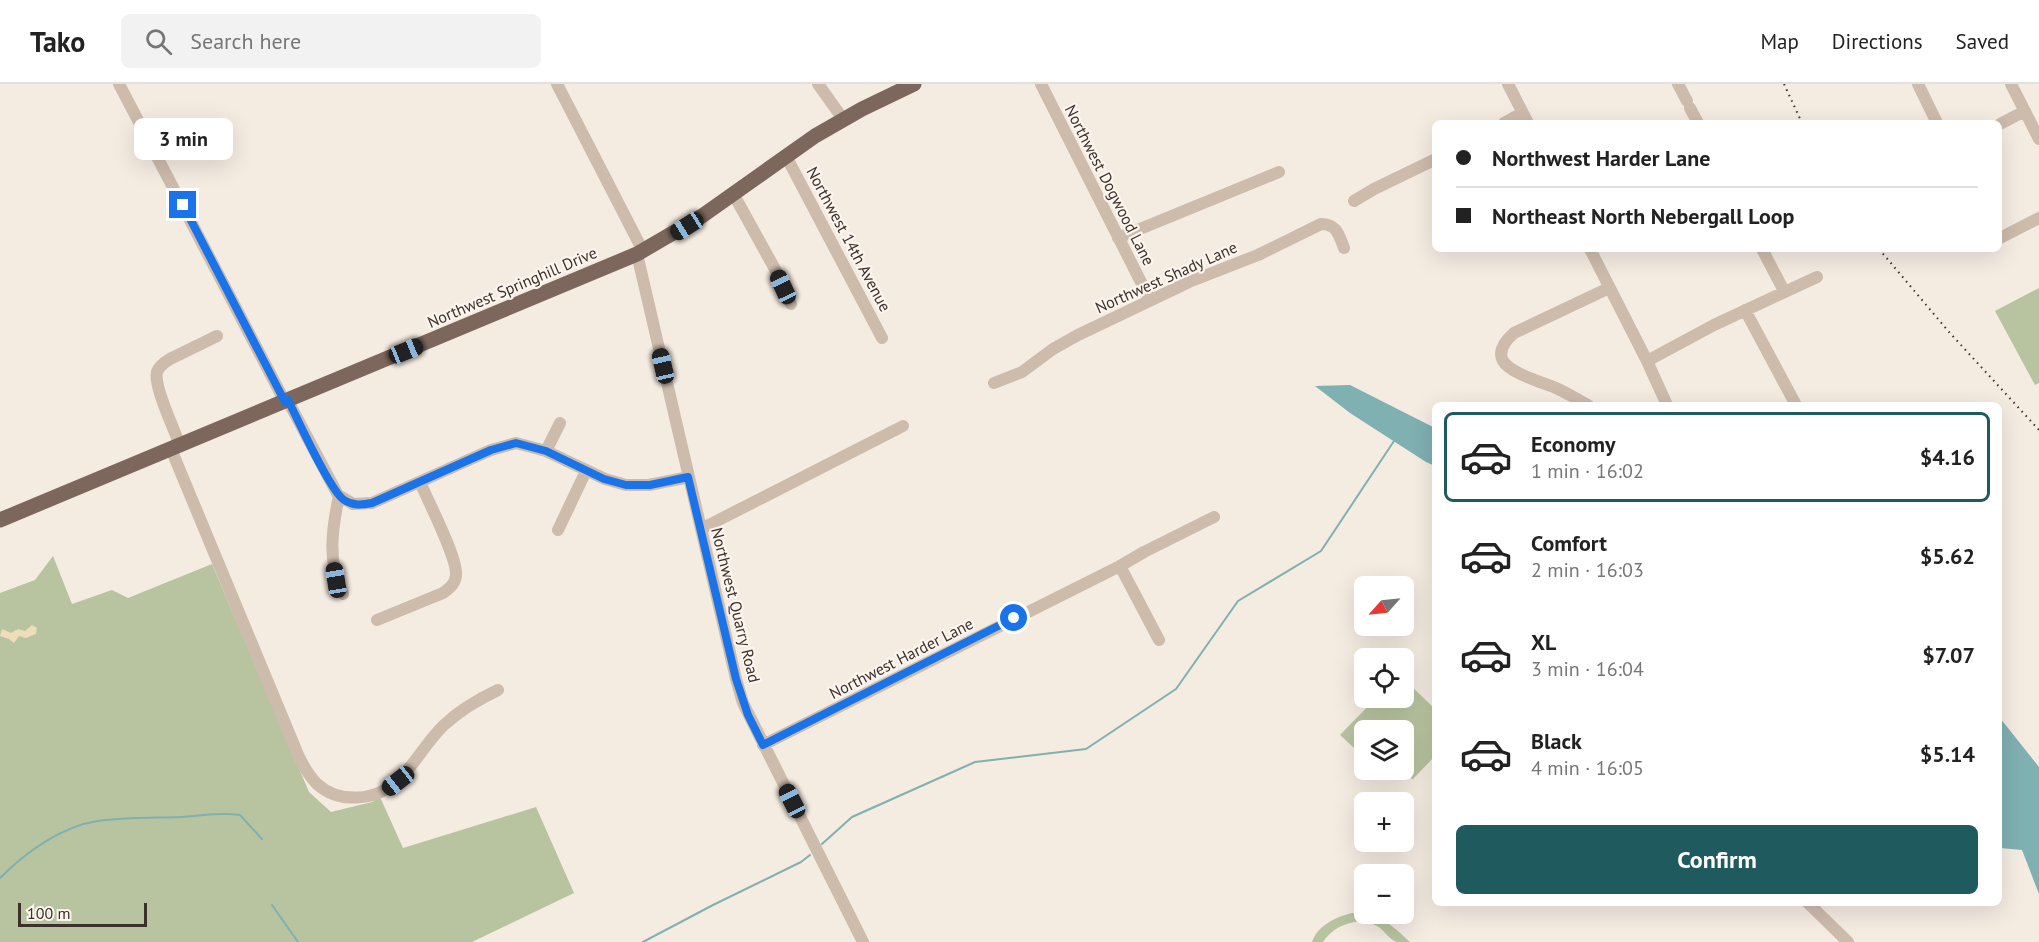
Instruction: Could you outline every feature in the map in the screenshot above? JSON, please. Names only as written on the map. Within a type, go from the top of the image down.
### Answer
[{"type":"main road","name":"Northwest Springhill Drive","points":[[0,520],[640,253],[734,195],[786,156],[843,119],[914,84]]},
{"type":"street","points":[[119,84],[286,401],[339,496],[353,504],[362,505],[384,499],[504,445],[516,443],[546,451],[586,471],[615,482],[637,486],[688,477]]},
{"type":"street","name":"Northwest Quarry Road","points":[[556,84],[640,253],[688,477],[736,679],[748,715],[863,942]]},
{"type":"street","points":[[818,84],[843,119]]},
{"type":"street","name":"Northwest Dogwood Lane","points":[[1041,84],[1150,300]]},
{"type":"street","points":[[1508,84],[1525,118]]},
{"type":"street","points":[[1678,84],[1696,120]]},
{"type":"street","points":[[1918,84],[1936,120]]},
{"type":"street","points":[[2011,84],[2039,139]]},
{"type":"street","points":[[2002,123],[2025,111]]},
{"type":"street","name":"Northwest 14th Avenue","points":[[786,156],[882,338]]},
{"type":"street","points":[[1354,201],[1383,184],[1432,161]]},
{"type":"street","points":[[1118,238],[1279,172]]},
{"type":"street","points":[[734,195],[776,271],[791,304]]},
{"type":"street","points":[[2002,237],[2039,218]]},
{"type":"street","name":"Northwest Shady Lane","points":[[994,383],[1022,372],[1053,349],[1078,335],[1150,300],[1258,255],[1321,224],[1331,225],[1336,229],[1344,248]]},
{"type":"street","points":[[1591,252],[1666,402]]},
{"type":"street","points":[[1764,252],[1784,291]]},
{"type":"street","points":[[1647,361],[1745,310],[1816,277]]},
{"type":"street","points":[[1582,402],[1510,368],[1502,358],[1501,351],[1507,339],[1514,333],[1609,288]]},
{"type":"street","points":[[1745,310],[1794,402]]},
{"type":"street","points":[[217,336],[163,363],[157,371],[157,384],[176,447],[248,635],[305,768],[318,785],[339,796],[364,797],[388,788],[407,771],[425,746],[447,723],[471,704],[498,690]]},
{"type":"street","points":[[546,451],[560,423]]},
{"type":"street","points":[[701,529],[903,426]]},
{"type":"street","points":[[558,530],[586,471]]},
{"type":"street","points":[[377,620],[444,593],[455,581],[454,565],[420,482]]},
{"type":"street","points":[[339,496],[332,528],[332,557],[336,580],[343,594]]},
{"type":"street","name":"Northwest Harder Lane","points":[[763,745],[1214,517]]},
{"type":"street","points":[[1120,566],[1159,640]]},
{"type":"street","points":[[1811,906],[1848,942]]},
{"type":"green space","points":[[2039,288],[2039,383],[2035,385],[1995,311]]},
{"type":"green space","points":[[53,556],[72,604],[112,590],[128,598],[212,564],[309,792],[331,812],[372,802],[380,797],[403,848],[536,807],[574,893],[472,942],[0,942],[0,593],[35,580]]},
{"type":"green space","points":[[1414,689],[1432,706],[1432,759],[1414,778],[1414,720],[1355,720],[1366,708],[1414,708]]},
{"type":"green space","points":[[1354,721],[1354,748],[1340,735]]},
{"type":"green space","points":[[1354,913],[1354,922],[1333,931],[1323,942],[1312,942],[1323,926],[1340,917]]},
{"type":"green space","points":[[1372,924],[1388,924],[1410,942],[1396,942]]},
{"type":"sand","points":[[32,625],[37,628],[36,634],[26,638],[19,636],[14,643],[0,636],[2,629],[11,633],[18,629],[25,631]]},
{"type":"water","points":[[1350,385],[1432,426],[1432,465],[1350,413],[1315,386]]},
{"type":"water","points":[[2002,721],[2039,767],[2039,894],[2022,850],[2002,848]]},
{"type":"waterway","points":[[822,844],[852,817],[975,762],[1086,749],[1176,689],[1238,601],[1321,551],[1394,441]]},
{"type":"waterway","points":[[0,878],[21,859],[58,834],[98,821],[233,814],[240,815],[262,839]]},
{"type":"waterway","points":[[643,942],[801,862],[810,855]]},
{"type":"waterway","points":[[272,905],[298,942]]},
{"type":"railway","points":[[1784,84],[1801,120]]},
{"type":"railway","points":[[1882,252],[1949,332],[2039,430]]},
{"type":"route","points":[[183,205],[285,402],[288,400],[327,477],[338,495],[345,500],[362,505],[384,499],[491,450],[516,443],[546,451],[604,479],[626,485],[660,484],[688,477],[736,679],[748,715],[763,745],[1014,618]]}]
